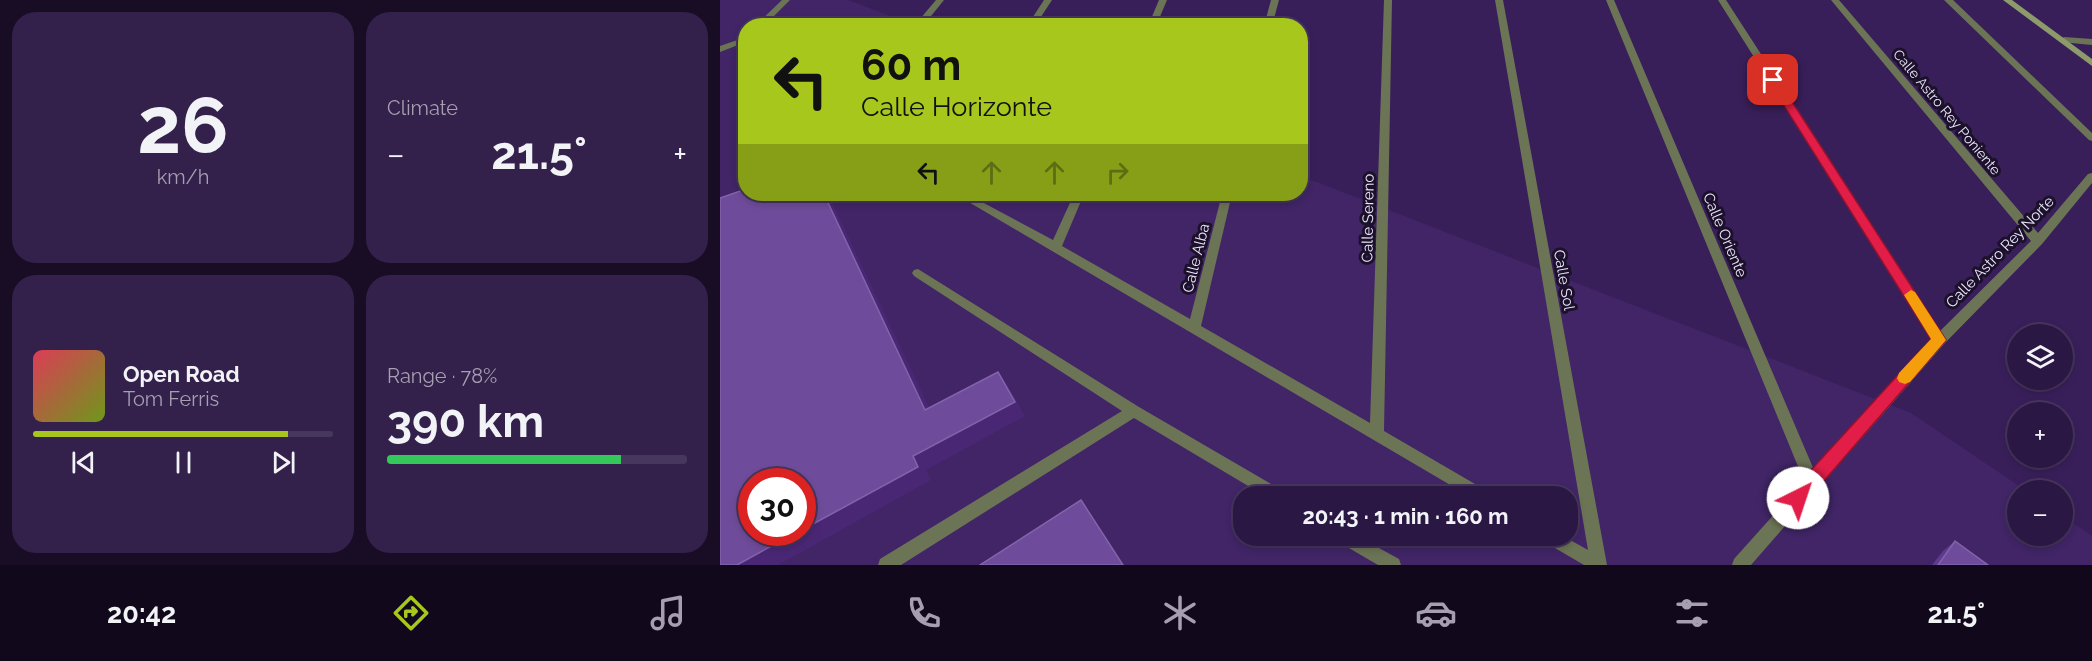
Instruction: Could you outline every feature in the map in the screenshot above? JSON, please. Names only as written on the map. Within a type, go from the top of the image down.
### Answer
[{"type":"main road","points":[[2007,0],[2064,40],[2092,63]]},
{"type":"street","points":[[767,18],[786,0]]},
{"type":"street","points":[[925,18],[940,0]]},
{"type":"street","points":[[1036,18],[1048,0]]},
{"type":"street","points":[[1155,18],[1163,0]]},
{"type":"street","points":[[1270,18],[1275,0]]},
{"type":"street","name":"Calle Sereno","points":[[1377,436],[1388,0]]},
{"type":"street","name":"Calle Sol","points":[[1498,0],[1599,565]]},
{"type":"street","name":"Calle Oriente","points":[[1610,0],[1812,482]]},
{"type":"street","points":[[1722,0],[1939,340]]},
{"type":"street","name":"Calle Astro Rey Poniente","points":[[1835,0],[2038,241]]},
{"type":"street","points":[[1948,0],[2092,138]]},
{"type":"street","points":[[2064,40],[2092,42]]},
{"type":"street","points":[[721,49],[738,42]]},
{"type":"street","name":"Calle Astro Rey Norte","points":[[1740,565],[1939,340],[2038,241],[2092,176]]},
{"type":"street","points":[[973,201],[1056,247],[1464,486]]},
{"type":"street","points":[[1056,247],[1076,201]]},
{"type":"street","name":"Calle Alba","points":[[1194,329],[1225,201]]},
{"type":"street","points":[[918,273],[1134,411],[1261,486]]},
{"type":"street","points":[[886,565],[1134,411]]},
{"type":"street","points":[[1360,546],[1392,565]]},
{"type":"street","points":[[1566,546],[1599,565]]},
{"type":"shaded area","points":[[720,0],[848,0],[896,18],[738,18],[738,201],[1308,201],[1308,179],[1911,413],[2010,480],[2007,480],[2007,546],[2073,546],[2073,523],[2092,536],[2092,565],[720,565]]},
{"type":"building","points":[[738,192],[738,201],[827,201],[925,410],[998,372],[1015,402],[913,456],[918,467],[816,522],[816,468],[738,468],[738,546],[772,546],[737,565],[720,565],[720,198]]},
{"type":"building","points":[[1081,500],[1123,565],[980,565]]},
{"type":"building","points":[[1955,541],[1988,565],[1938,565]]},
{"type":"slow traffic","points":[[1905,378],[1939,340],[1911,295]]},
{"type":"route","points":[[1773,80],[1939,340],[1798,498]]}]
